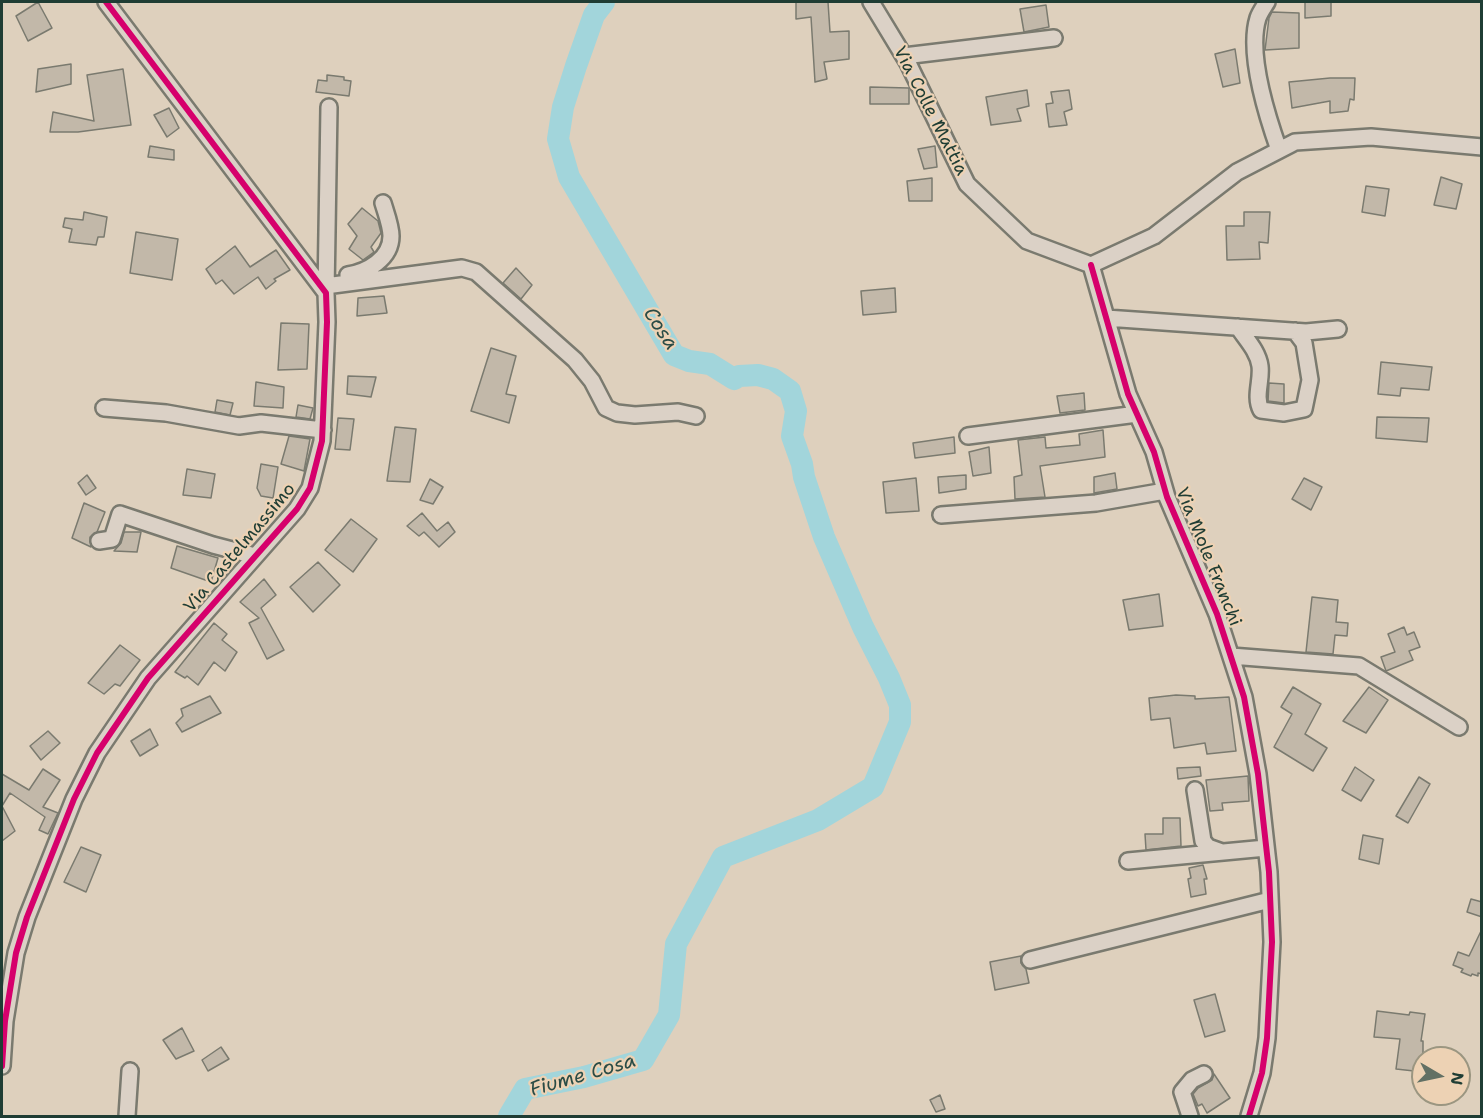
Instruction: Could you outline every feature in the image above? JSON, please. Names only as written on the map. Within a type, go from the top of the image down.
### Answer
[{"type":"street","points":[[106,2],[329,289]]},
{"type":"street","name":"Via Colle Mattia","points":[[872,2],[904,56],[967,184],[1027,242],[1091,265]]},
{"type":"street","points":[[1267,2],[1258,17],[1256,58],[1269,123],[1279,150]]},
{"type":"street","points":[[904,56],[1054,38]]},
{"type":"street","name":"Via Castelmassimo","points":[[2,1066],[9,952],[27,917],[97,753],[148,678],[297,508],[310,488],[317,468],[323,430],[329,289],[329,107]]},
{"type":"street","points":[[1091,265],[1154,236],[1237,172],[1295,142],[1371,136],[1482,147]]},
{"type":"street","points":[[329,289],[339,276],[361,273],[375,265],[388,251],[391,236],[383,203]]},
{"type":"street","name":"Via Mole Franchi","points":[[1091,265],[1128,394],[1154,452],[1165,491],[1217,614],[1246,708],[1258,774],[1266,848],[1272,942],[1268,1038],[1262,1073],[1249,1116]]},
{"type":"street","points":[[329,289],[462,268],[477,272],[575,360],[592,381],[606,408],[617,413],[635,415],[678,412],[696,416]]},
{"type":"street","points":[[1106,318],[1295,331],[1338,328]]},
{"type":"street","points":[[1238,327],[1254,350],[1260,366],[1258,403],[1261,410],[1284,413],[1304,409],[1311,380],[1304,343],[1295,331]]},
{"type":"street","points":[[104,408],[175,415],[238,426],[261,423],[323,430]]},
{"type":"street","points":[[968,436],[1137,414]]},
{"type":"street","points":[[941,515],[1096,502],[1165,491]]},
{"type":"street","points":[[99,541],[112,539],[120,514],[213,545],[255,556]]},
{"type":"street","points":[[1231,656],[1359,666],[1459,727]]},
{"type":"street","points":[[1195,790],[1203,841],[1208,847],[1222,852]]},
{"type":"street","points":[[1128,861],[1266,848]]},
{"type":"street","points":[[1030,960],[1270,900]]},
{"type":"street","points":[[127,1116],[130,1071]]},
{"type":"street","points":[[1190,1116],[1182,1099],[1182,1092],[1192,1080],[1204,1074]]},
{"type":"building","points":[[38,2],[52,28],[28,41],[16,16]]},
{"type":"building","points":[[796,2],[828,2],[830,32],[849,31],[849,59],[824,62],[827,79],[815,82],[811,17],[796,19]]},
{"type":"building","points":[[1305,2],[1331,2],[1331,16],[1305,18]]},
{"type":"building","points":[[1046,5],[1049,27],[1024,32],[1020,9]]},
{"type":"building","points":[[1272,12],[1299,13],[1299,48],[1265,50],[1269,18]]},
{"type":"building","points":[[1235,49],[1240,83],[1223,87],[1215,54]]},
{"type":"building","points":[[71,64],[71,84],[36,92],[38,69]]},
{"type":"building","points":[[123,69],[131,125],[78,132],[50,132],[53,112],[94,121],[87,75]]},
{"type":"building","points":[[327,75],[344,77],[344,80],[351,81],[349,96],[316,92],[318,80],[327,81]]},
{"type":"building","points":[[1355,78],[1354,100],[1350,99],[1348,111],[1330,113],[1330,101],[1292,108],[1289,82]]},
{"type":"building","points":[[870,87],[909,88],[909,104],[870,104]]},
{"type":"building","points":[[1027,90],[1029,106],[1017,109],[1021,121],[991,125],[986,97]]},
{"type":"building","points":[[1069,90],[1072,109],[1064,112],[1067,125],[1049,127],[1046,104],[1053,103],[1051,92]]},
{"type":"building","points":[[169,108],[179,128],[167,137],[154,115]]},
{"type":"building","points":[[150,146],[174,150],[174,160],[148,157]]},
{"type":"building","points":[[935,146],[937,167],[924,169],[918,149]]},
{"type":"building","points":[[1441,177],[1462,184],[1456,209],[1434,205]]},
{"type":"building","points":[[932,178],[932,201],[909,201],[907,181]]},
{"type":"building","points":[[1366,186],[1389,189],[1385,216],[1362,212]]},
{"type":"building","points":[[362,208],[378,221],[381,233],[371,247],[374,252],[363,260],[349,249],[357,236],[348,224]]},
{"type":"building","points":[[84,212],[107,217],[104,237],[98,237],[96,245],[69,242],[72,229],[63,227],[65,218],[83,220]]},
{"type":"building","points":[[1244,212],[1270,212],[1268,243],[1259,242],[1260,259],[1227,260],[1226,226],[1244,226]]},
{"type":"building","points":[[136,232],[178,239],[172,280],[130,273]]},
{"type":"building","points":[[235,246],[250,267],[276,250],[290,270],[274,279],[276,281],[266,289],[258,277],[234,294],[222,280],[216,284],[206,269]]},
{"type":"building","points":[[516,268],[532,285],[521,299],[503,283]]},
{"type":"building","points":[[895,288],[896,312],[863,315],[861,291]]},
{"type":"building","points":[[384,296],[387,313],[357,316],[358,298]]},
{"type":"building","points":[[281,323],[309,324],[307,369],[278,370]]},
{"type":"building","points":[[491,348],[516,356],[506,394],[516,396],[509,423],[471,411]]},
{"type":"building","points":[[1381,362],[1432,367],[1429,390],[1401,388],[1400,396],[1378,394]]},
{"type":"building","points":[[348,376],[376,377],[371,397],[347,394]]},
{"type":"building","points":[[256,382],[284,387],[283,408],[254,406]]},
{"type":"building","points":[[1269,383],[1284,384],[1284,403],[1268,401]]},
{"type":"building","points":[[1084,393],[1085,410],[1060,413],[1057,396]]},
{"type":"building","points":[[217,400],[233,403],[230,415],[215,412]]},
{"type":"building","points":[[298,405],[313,408],[310,419],[296,417]]},
{"type":"building","points":[[1377,417],[1429,418],[1427,442],[1376,438]]},
{"type":"building","points":[[338,418],[354,419],[350,450],[335,449]]},
{"type":"building","points":[[395,427],[416,429],[410,482],[387,481]]},
{"type":"building","points":[[1103,430],[1105,457],[1040,466],[1045,497],[1015,499],[1014,477],[1022,475],[1018,440],[1045,437],[1046,448],[1080,445],[1079,434]]},
{"type":"building","points":[[289,436],[310,439],[304,471],[281,464]]},
{"type":"building","points":[[954,437],[955,453],[915,458],[913,443]]},
{"type":"building","points":[[989,447],[991,473],[973,476],[969,452]]},
{"type":"building","points":[[261,464],[278,467],[273,498],[261,496],[257,488]]},
{"type":"building","points":[[187,469],[215,474],[211,498],[183,495]]},
{"type":"building","points":[[1115,473],[1117,489],[1094,493],[1094,477]]},
{"type":"building","points":[[87,475],[96,488],[86,495],[78,483]]},
{"type":"building","points":[[966,475],[966,489],[939,493],[938,477]]},
{"type":"building","points":[[916,478],[919,511],[886,513],[883,482]]},
{"type":"building","points":[[1304,478],[1322,487],[1311,510],[1292,499]]},
{"type":"building","points":[[430,479],[443,487],[433,504],[420,500]]},
{"type":"building","points":[[84,503],[105,512],[97,532],[90,537],[91,547],[72,538]]},
{"type":"building","points":[[422,513],[437,531],[448,522],[455,532],[439,547],[424,532],[419,536],[407,526]]},
{"type":"building","points":[[351,519],[377,539],[353,572],[325,550]]},
{"type":"building","points":[[124,532],[141,532],[137,552],[114,551],[121,543]]},
{"type":"building","points":[[177,546],[218,558],[211,582],[171,568]]},
{"type":"building","points":[[318,562],[340,585],[313,612],[290,587]]},
{"type":"building","points":[[264,579],[276,595],[261,608],[284,650],[267,659],[249,623],[259,618],[240,602]]},
{"type":"building","points":[[1159,594],[1163,626],[1129,630],[1123,600]]},
{"type":"building","points":[[1312,597],[1338,600],[1336,622],[1348,623],[1347,636],[1335,635],[1333,654],[1306,652]]},
{"type":"building","points":[[214,623],[227,634],[222,640],[237,652],[225,671],[214,662],[198,685],[187,676],[185,678],[175,672]]},
{"type":"building","points":[[1404,627],[1407,635],[1414,632],[1420,647],[1409,651],[1413,660],[1386,671],[1381,657],[1395,652],[1388,634]]},
{"type":"building","points":[[120,645],[140,660],[120,686],[115,684],[104,694],[88,683]]},
{"type":"building","points":[[1293,687],[1321,704],[1305,734],[1327,748],[1313,771],[1274,747],[1292,714],[1281,707]]},
{"type":"building","points":[[1369,687],[1388,700],[1366,733],[1343,721]]},
{"type":"building","points":[[1176,695],[1195,696],[1195,699],[1229,697],[1236,751],[1207,754],[1205,743],[1174,748],[1170,718],[1151,720],[1149,698]]},
{"type":"building","points":[[210,696],[221,713],[182,732],[176,723],[183,716],[181,709]]},
{"type":"building","points":[[150,729],[158,745],[140,756],[131,741]]},
{"type":"building","points":[[48,731],[60,743],[41,760],[30,746]]},
{"type":"building","points":[[1200,767],[1201,776],[1178,779],[1177,768]]},
{"type":"building","points":[[1355,767],[1374,780],[1361,801],[1342,790]]},
{"type":"building","points":[[43,769],[60,780],[43,807],[58,813],[48,834],[39,830],[45,817],[10,793],[2,806],[2,774],[29,790]]},
{"type":"building","points":[[1248,776],[1249,801],[1222,803],[1223,810],[1210,811],[1206,780]]},
{"type":"building","points":[[1419,777],[1430,784],[1408,823],[1396,816]]},
{"type":"building","points":[[2,806],[15,831],[2,841]]},
{"type":"building","points":[[1163,818],[1180,818],[1181,846],[1146,850],[1145,834],[1163,834]]},
{"type":"building","points":[[1363,835],[1383,839],[1379,864],[1359,859]]},
{"type":"building","points":[[81,847],[101,855],[86,892],[64,882]]},
{"type":"building","points":[[1203,865],[1207,879],[1204,879],[1206,894],[1191,897],[1189,868]]},
{"type":"building","points":[[1471,899],[1482,902],[1482,917],[1467,912]]},
{"type":"building","points":[[1482,929],[1482,974],[1471,976],[1461,972],[1463,969],[1453,965],[1458,952],[1469,956]]},
{"type":"building","points":[[1021,956],[1021,963],[1026,969],[1029,983],[995,990],[990,962]]},
{"type":"building","points":[[1215,994],[1225,1031],[1205,1037],[1194,1000]]},
{"type":"building","points":[[1377,1011],[1409,1015],[1410,1012],[1425,1014],[1421,1041],[1423,1041],[1423,1046],[1411,1046],[1411,1071],[1396,1069],[1400,1039],[1374,1037]]},
{"type":"building","points":[[182,1028],[194,1051],[176,1059],[163,1040]]},
{"type":"building","points":[[221,1047],[229,1059],[208,1071],[202,1060]]},
{"type":"building","points":[[1214,1074],[1230,1098],[1207,1113],[1202,1104],[1198,1106],[1193,1094],[1198,1088],[1212,1080]]},
{"type":"building","points":[[940,1095],[945,1109],[936,1112],[930,1100]]},
{"type":"waterway","name":"Cosa","points":[[509,1116],[525,1089],[584,1077],[643,1060],[669,1015],[676,944],[723,857],[818,820],[873,787],[900,722],[900,705],[824,537],[804,477],[792,436],[796,411],[790,391],[773,379],[758,375],[739,376],[734,379],[710,364],[689,361],[674,355],[569,177],[558,139],[563,107],[594,15],[604,2]]},
{"type":"cycle path","points":[[2,1066],[5,1021],[16,953],[27,917],[74,799],[97,753],[148,678],[297,509],[310,488],[322,441],[326,293],[106,2]]},
{"type":"cycle path","points":[[1091,265],[1128,394],[1154,452],[1167,497],[1217,614],[1244,697],[1258,774],[1269,872],[1272,942],[1267,1038],[1262,1073],[1249,1116]]},
{"type":"water label","name":"Fiume Cosa","points":[[583,1076]]}]
